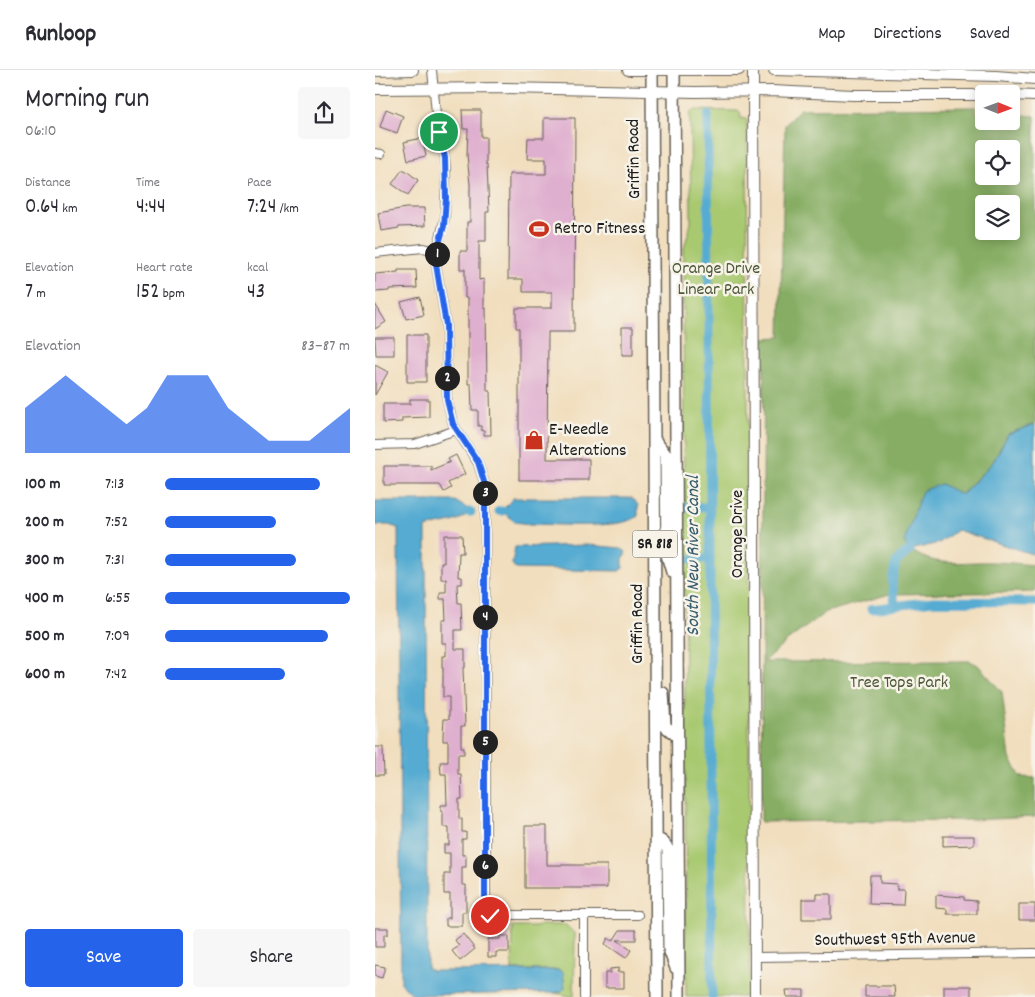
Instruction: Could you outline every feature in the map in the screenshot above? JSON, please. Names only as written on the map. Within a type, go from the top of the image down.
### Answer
[{"type":"main road","points":[[375,71],[413,70]]},
{"type":"main road","points":[[628,70],[739,70]]},
{"type":"main road","name":"Griffin Road","points":[[652,70],[657,997]]},
{"type":"main road","name":"SR 818","points":[[674,70],[679,997]]},
{"type":"main road","name":"Orange Drive","points":[[753,70],[755,997]]},
{"type":"main road","points":[[774,70],[997,76],[1035,79]]},
{"type":"main road","points":[[375,89],[754,91],[853,95],[975,95]]},
{"type":"main road","points":[[1020,95],[1035,96]]},
{"type":"main road","points":[[654,439],[666,455],[667,555],[676,583]]},
{"type":"main road","points":[[656,607],[661,628],[665,726],[677,736]]},
{"type":"main road","points":[[657,839],[666,845],[668,850],[669,949],[679,974]]},
{"type":"street","points":[[432,70],[437,124],[446,168],[445,216],[437,251],[437,269],[446,325],[447,400],[456,430],[478,462],[485,485],[485,904],[490,916],[638,915]]},
{"type":"street","points":[[375,253],[423,248],[437,251]]},
{"type":"street","points":[[375,445],[415,444],[456,430]]},
{"type":"street","points":[[583,997],[584,915]]},
{"type":"street","name":"Southwest 95th Avenue","points":[[755,957],[1035,954]]},
{"type":"green space","name":"Tree Tops Park","points":[[975,107],[975,130],[1020,130],[1020,115],[1035,116],[1035,424],[1008,434],[993,462],[961,495],[941,484],[904,542],[922,557],[933,560],[957,563],[997,562],[1035,565],[1035,592],[890,594],[826,612],[787,641],[764,662],[970,661],[978,665],[1002,692],[1010,758],[1021,777],[1035,778],[1035,817],[971,820],[761,822],[764,338],[780,337],[785,125],[800,109]]},
{"type":"green space","name":"Orange Drive Linear Park","points":[[693,110],[737,111],[740,112],[741,118],[747,119],[750,997],[686,997],[683,252],[691,223],[690,114]]},
{"type":"green space","points":[[541,925],[566,925],[575,934],[574,997],[555,993],[562,991],[559,970],[512,970],[513,927],[536,927]]},
{"type":"water","points":[[1035,424],[1035,555],[957,530],[939,543],[910,550],[904,542],[922,491],[941,484],[962,495],[993,462],[1008,434]]},
{"type":"water","points":[[513,498],[632,498],[638,505],[638,516],[630,520],[603,525],[529,524],[515,522],[502,511]]},
{"type":"water","points":[[375,501],[455,501],[468,509],[468,513],[464,517],[449,523],[426,528],[427,968],[431,971],[559,970],[563,972],[565,988],[562,991],[555,993],[413,995],[401,983],[398,528],[389,525],[375,525]]},
{"type":"water","points":[[588,545],[621,548],[626,552],[623,559],[623,568],[619,571],[516,569],[512,564],[515,547]]},
{"type":"building","points":[[386,109],[403,116],[397,133],[380,127]]},
{"type":"building","points":[[462,110],[481,110],[481,137],[486,137],[489,212],[486,212],[486,241],[479,241],[479,280],[484,279],[487,391],[490,391],[491,435],[484,435],[484,430],[481,431],[481,426],[478,426],[478,410],[472,410],[471,384],[468,384],[468,298],[465,298],[465,269],[460,269],[460,251],[467,251],[467,222],[470,222],[470,184],[467,155],[468,129],[463,129]]},
{"type":"building","points":[[544,118],[575,118],[574,332],[548,332],[547,459],[589,459],[589,480],[519,480],[519,328],[516,328],[516,308],[552,308],[552,292],[523,292],[523,279],[508,279],[509,174],[546,174],[546,159],[527,159],[528,138],[544,138]]},
{"type":"building","points":[[422,138],[426,156],[408,160],[404,142]]},
{"type":"building","points":[[402,170],[405,170],[418,180],[408,195],[392,184]]},
{"type":"building","points":[[406,208],[424,208],[425,226],[399,227],[381,231],[378,213]]},
{"type":"building","points":[[398,270],[416,270],[417,288],[389,289],[389,291],[375,292],[375,274],[398,272]]},
{"type":"building","points":[[420,297],[424,315],[406,319],[401,302]]},
{"type":"building","points":[[375,304],[386,322],[375,329]]},
{"type":"building","points":[[622,327],[633,327],[633,355],[622,355]]},
{"type":"building","points":[[407,335],[426,335],[426,382],[407,382]]},
{"type":"building","points":[[375,337],[394,337],[394,355],[376,355]]},
{"type":"building","points":[[375,365],[388,372],[375,395]]},
{"type":"building","points":[[410,399],[429,399],[429,417],[402,418],[402,422],[383,423],[383,404],[410,404]]},
{"type":"building","points":[[456,455],[465,474],[448,483],[451,488],[444,492],[440,485],[384,485],[384,466],[431,466],[431,470],[450,462],[448,459]]},
{"type":"building","points":[[444,535],[462,535],[463,553],[459,553],[458,577],[462,577],[462,584],[457,584],[458,603],[461,603],[462,630],[455,630],[455,649],[465,649],[465,668],[463,668],[465,726],[461,726],[461,747],[464,747],[464,754],[458,754],[458,774],[461,774],[462,799],[459,799],[459,819],[462,819],[462,832],[466,832],[466,839],[462,839],[462,855],[466,855],[466,867],[462,867],[462,885],[466,885],[466,912],[462,912],[462,926],[446,926],[446,918],[450,918],[450,894],[444,894],[444,874],[450,874],[450,853],[444,853],[444,845],[449,845],[449,827],[443,827],[441,805],[447,805],[446,774],[441,774],[440,762],[448,762],[448,741],[443,741],[443,734],[444,719],[449,719],[449,697],[443,697],[442,668],[442,656],[446,656],[446,643],[442,643],[442,620],[446,620],[445,599],[440,599],[440,592],[446,592],[446,579],[441,579],[441,563],[444,563]]},
{"type":"building","points":[[375,747],[383,747],[384,775],[375,775]]},
{"type":"building","points":[[525,826],[547,826],[547,865],[607,865],[607,888],[525,888]]},
{"type":"building","points":[[943,836],[974,836],[974,845],[943,846]]},
{"type":"building","points":[[870,875],[880,875],[880,883],[897,884],[897,889],[904,889],[903,905],[869,904]]},
{"type":"building","points":[[817,894],[831,894],[831,919],[802,919],[802,899],[817,899]]},
{"type":"building","points":[[936,895],[964,897],[964,900],[977,901],[977,914],[947,914],[947,909],[936,908]]},
{"type":"building","points":[[1019,904],[1035,904],[1035,920],[1019,920]]},
{"type":"building","points":[[375,928],[388,928],[388,934],[384,935],[384,947],[375,947]]},
{"type":"building","points":[[620,930],[636,930],[636,940],[617,940],[631,950],[626,958],[605,944],[608,938],[613,941]]},
{"type":"building","points":[[463,934],[475,949],[460,961],[452,951],[459,946],[455,940]]},
{"type":"building","points":[[500,936],[509,936],[509,952],[496,952],[496,957],[488,957],[488,939],[500,939]]},
{"type":"building","points":[[375,965],[385,967],[382,978],[375,976]]},
{"type":"building","points":[[619,968],[617,972],[624,972],[624,988],[605,988],[605,973],[610,973],[610,969]]},
{"type":"building","points":[[865,986],[894,986],[895,997],[865,997]]},
{"type":"building","points":[[944,986],[971,986],[971,997],[944,997]]},
{"type":"building","points":[[786,990],[804,990],[804,997],[787,997]]},
{"type":"waterway","name":"South New River Canal","points":[[708,115],[712,997]]},
{"type":"waterway","points":[[686,507],[709,507]]},
{"type":"waterway","points":[[895,606],[892,581],[896,562],[910,550]]},
{"type":"waterway","points":[[686,559],[709,559]]},
{"type":"waterway","points":[[871,609],[933,601],[1035,602]]},
{"type":"place","name":"Retro Fitness","points":[[539,229]]},
{"type":"place","name":"E-Needle Alterations","points":[[534,440]]},
{"type":"route","points":[[439,132],[445,158],[446,198],[444,226],[437,251],[436,264],[446,325],[447,400],[453,424],[475,456],[485,485],[485,904],[490,916]]}]
